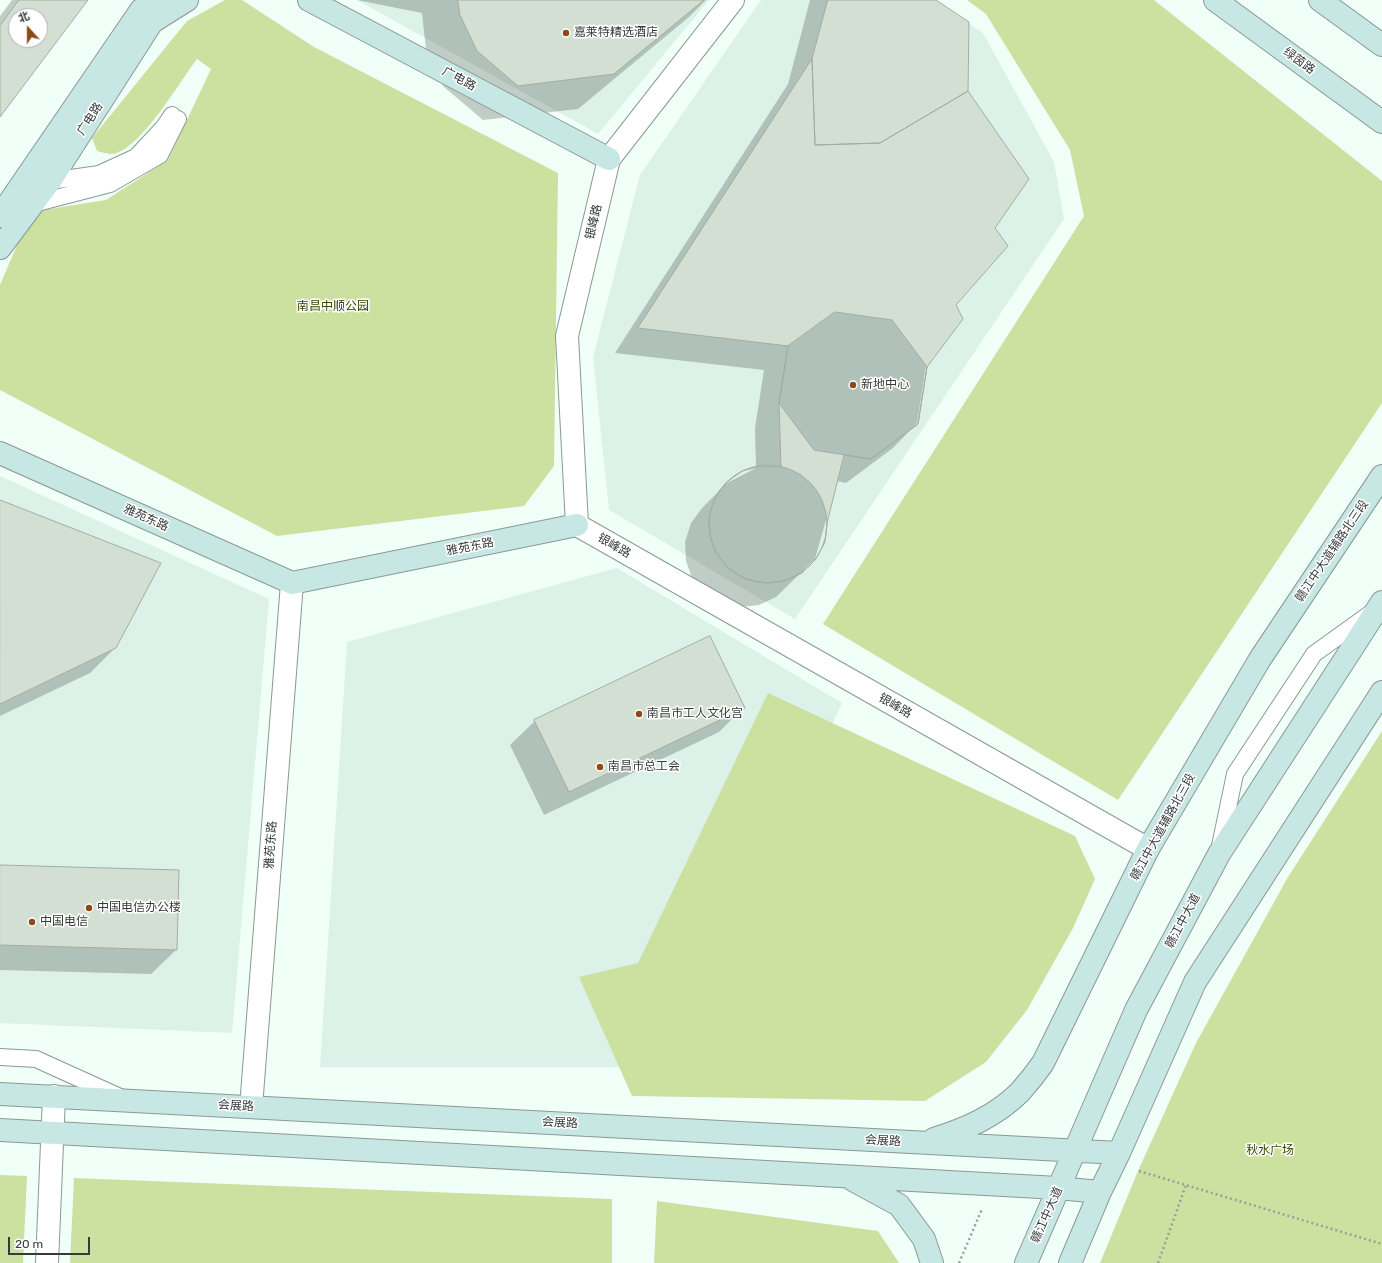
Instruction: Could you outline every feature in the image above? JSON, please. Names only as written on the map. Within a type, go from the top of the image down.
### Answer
[{"type":"main road","name":"广电路","points":[[0,216],[141,10],[156,0]]},
{"type":"main road","name":"广电路","points":[[0,248],[50,181],[152,22],[187,0]]},
{"type":"main road","name":"广电路","points":[[308,0],[609,159]]},
{"type":"main road","name":"绿茵路","points":[[1215,0],[1374,116]]},
{"type":"main road","points":[[1320,0],[1382,45]]},
{"type":"main road","points":[[1374,116],[1382,132]]},
{"type":"main road","name":"雅苑东路","points":[[0,453],[292,583],[577,525]]},
{"type":"main road","name":"赣江中大道辅路北三段","points":[[922,1143],[959,1132],[993,1114],[1020,1092],[1043,1063],[1148,850],[1260,659],[1382,476]]},
{"type":"main road","name":"赣江中大道","points":[[1026,1263],[1136,1010],[1219,854],[1380,605]]},
{"type":"main road","points":[[1070,1263],[1100,1192],[1119,1153],[1195,982],[1382,692]]},
{"type":"main road","name":"会展路","points":[[0,1094],[1119,1153]]},
{"type":"main road","points":[[0,1130],[1058,1188],[1100,1192]]},
{"type":"main road","points":[[847,1177],[898,1205],[924,1239],[932,1263]]},
{"type":"street","name":"银峰路","points":[[733,0],[609,159],[567,336],[577,525],[1148,850]]},
{"type":"street","name":"雅苑东路","points":[[251,1107],[292,583]]},
{"type":"street","points":[[47,1263],[54,1096]]},
{"type":"lane","points":[[33,204],[110,184],[160,155],[177,114],[136,157],[99,174],[50,181]]},
{"type":"lane","points":[[1219,854],[1235,774],[1314,654],[1380,605]]},
{"type":"lane","points":[[0,1057],[36,1059],[127,1100]]},
{"type":"path","points":[[1141,1165],[1138,1171],[1382,1244]]},
{"type":"path","points":[[1158,1263],[1186,1185]]},
{"type":"shaded area","name":"嘉莱特精选酒店","points":[[357,0],[709,0],[598,134]]},
{"type":"shaded area","points":[[761,0],[935,0],[983,33],[1054,162],[1064,219],[795,619],[609,510],[593,357],[640,175]]},
{"type":"shaded area","points":[[0,476],[269,599],[232,1033],[0,1023]]},
{"type":"shaded area","points":[[617,568],[842,703],[672,1067],[320,1067],[347,642]]},
{"type":"green space","name":"南昌中顺公园","points":[[225,0],[242,0],[314,47],[558,173],[554,466],[524,506],[277,536],[0,390],[0,285],[31,212],[106,200],[168,160],[211,69],[197,59],[159,114],[135,141],[123,150],[112,154],[97,151],[92,138],[187,21]]},
{"type":"green space","points":[[967,0],[1154,0],[1382,181],[1382,403],[1118,800],[823,624],[1084,216],[1070,150],[986,14]]},
{"type":"green space","points":[[768,693],[1075,836],[1095,879],[1073,928],[1027,1010],[986,1062],[925,1101],[632,1096],[579,977],[638,963]]},
{"type":"green space","name":"秋水广场","points":[[1382,731],[1382,1263],[1100,1263],[1138,1171],[1196,1043],[1288,877]]},
{"type":"green space","points":[[0,1175],[27,1176],[23,1263],[0,1263]]},
{"type":"green space","points":[[74,1178],[612,1199],[612,1263],[70,1263]]},
{"type":"green space","points":[[657,1201],[878,1231],[899,1263],[654,1263]]},
{"type":"building","points":[[19,0],[88,0],[0,117],[0,26],[8,15],[8,48],[48,48],[48,8],[13,8]]},
{"type":"building","name":"嘉莱特精选酒店","points":[[458,0],[704,0],[614,74],[518,86],[477,51],[460,15]]},
{"type":"building","points":[[828,0],[936,0],[969,22],[968,91],[880,143],[815,145],[812,59]]},
{"type":"building","points":[[812,59],[815,145],[880,143],[968,91],[1029,179],[995,228],[1008,246],[956,305],[963,319],[927,367],[918,424],[871,459],[844,455],[827,523],[825,542],[816,559],[802,573],[784,581],[765,583],[745,579],[729,569],[716,554],[710,536],[709,516],[715,498],[727,482],[742,471],[761,466],[781,467],[779,403],[788,346],[638,328]]},
{"type":"building","name":"新地中心","points":[[835,312],[892,320],[927,367],[918,424],[871,459],[814,450],[779,403],[788,346]]},
{"type":"building","points":[[768,465],[790,470],[801,475],[817,491],[822,502],[827,524],[822,546],[817,557],[801,573],[790,578],[768,583],[746,578],[735,573],[719,557],[714,546],[709,524],[714,502],[719,491],[735,475],[746,470]]},
{"type":"building","points":[[0,500],[161,563],[116,648],[0,704]]},
{"type":"building","name":"南昌市工人文化宫","points":[[710,636],[745,708],[569,792],[534,720]]},
{"type":"building","name":"中国电信办公楼","points":[[0,865],[179,870],[177,950],[0,945]]},
{"type":"place","name":"嘉莱特精选酒店","points":[[566,33]]},
{"type":"place","name":"新地中心","points":[[853,385]]},
{"type":"place","name":"南昌市工人文化宫","points":[[639,714]]},
{"type":"place","name":"南昌市总工会","points":[[600,767]]},
{"type":"place","name":"中国电信办公楼","points":[[89,908]]},
{"type":"place","name":"中国电信","points":[[32,922]]}]
